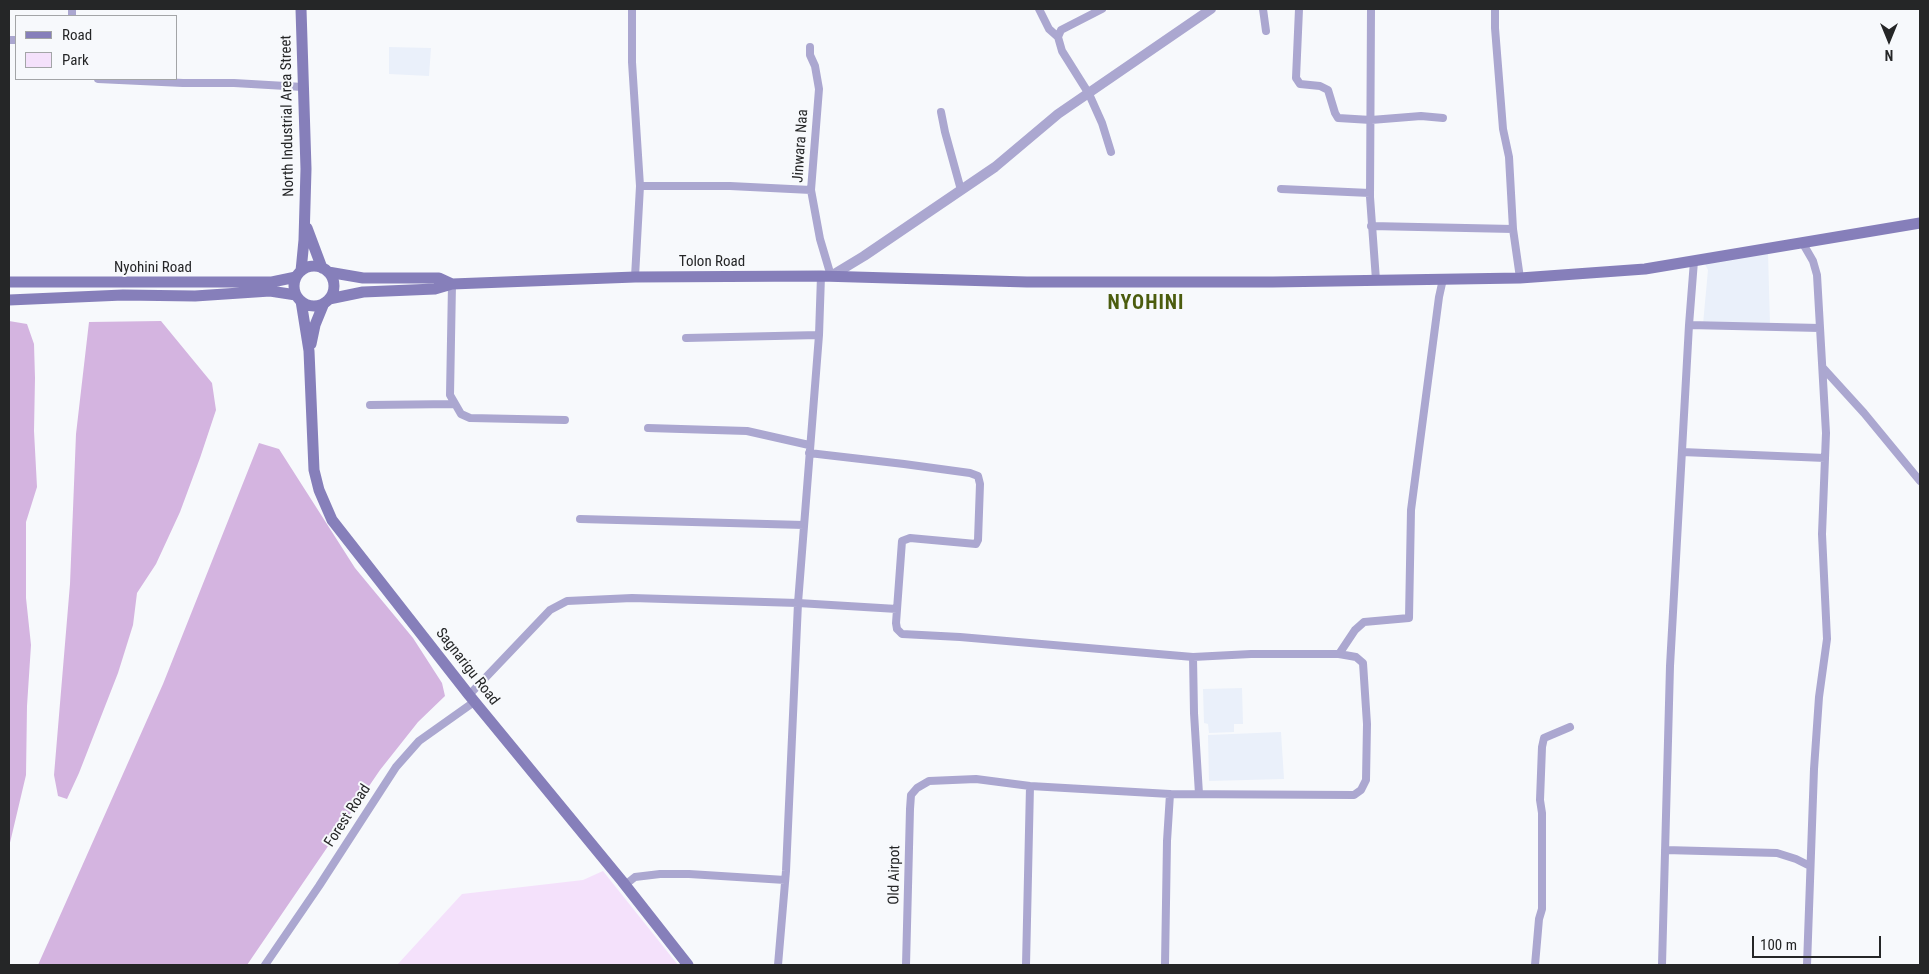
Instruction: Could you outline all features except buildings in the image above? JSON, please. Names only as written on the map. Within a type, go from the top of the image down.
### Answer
[{"type":"main road","name":"North Industrial Area Street","points":[[299,274],[306,170],[301,9]]},
{"type":"main road","name":"North Industrial Area Street","points":[[304,222],[325,270]]},
{"type":"main road","name":"Tolon Road","points":[[452,284],[634,277],[826,276],[973,281],[1520,278],[1610,273],[1694,261],[1920,223]]},
{"type":"main road","points":[[311,266],[363,278],[439,278],[452,284],[434,289],[362,292],[312,306],[299,298],[294,289],[299,274],[311,266]]},
{"type":"main road","points":[[325,270],[334,283],[332,295],[326,301]]},
{"type":"main road","name":"Nyohini Road","points":[[9,282],[272,282],[299,274]]},
{"type":"main road","name":"Nyohini Road","points":[[9,300],[104,296],[195,296],[270,291],[299,298]]},
{"type":"main road","name":"Sagnarigu Road","points":[[299,298],[309,351],[314,470],[323,502],[332,520],[472,698],[688,965]]},
{"type":"main road","name":"Sagnarigu Road","points":[[309,351],[315,325],[326,301]]},
{"type":"street","points":[[632,9],[632,62],[640,186],[634,277]]},
{"type":"street","points":[[1038,9],[1049,29],[1058,37],[1062,51],[1089,94],[1102,123],[1111,152]]},
{"type":"street","points":[[1058,37],[1061,30],[1102,9]]},
{"type":"street","points":[[826,276],[864,256],[962,190],[995,167],[1058,114],[1211,9]]},
{"type":"street","points":[[1264,9],[1266,31]]},
{"type":"street","points":[[1299,9],[1296,78],[1300,84],[1320,86],[1328,90],[1338,118],[1371,120],[1421,116],[1443,118]]},
{"type":"street","points":[[1371,9],[1370,193],[1376,280]]},
{"type":"street","points":[[1495,9],[1503,129],[1509,157],[1513,229],[1520,278]]},
{"type":"street","name":"Jinwara Naa","points":[[778,965],[785,880],[798,603],[818,335],[826,276],[812,190],[819,89],[815,66],[810,55],[810,47]]},
{"type":"street","points":[[119,80],[303,87]]},
{"type":"street","points":[[941,112],[944,132],[962,190]]},
{"type":"street","points":[[640,186],[730,186],[812,190]]},
{"type":"street","points":[[1281,189],[1370,193]]},
{"type":"street","points":[[1371,226],[1513,229]]},
{"type":"street","points":[[1802,242],[1817,270],[1826,433],[1822,534],[1827,639],[1819,698],[1807,965]]},
{"type":"street","points":[[1662,965],[1670,666],[1694,261]]},
{"type":"street","points":[[1339,654],[1355,630],[1364,622],[1409,618],[1411,510],[1439,296],[1444,279]]},
{"type":"street","points":[[452,284],[450,395],[461,414],[470,418],[565,420]]},
{"type":"street","points":[[1689,325],[1820,328]]},
{"type":"street","points":[[686,338],[818,335]]},
{"type":"street","points":[[1823,368],[1920,481]]},
{"type":"street","points":[[370,405],[454,404]]},
{"type":"street","points":[[648,428],[746,431],[809,449],[970,473],[978,476],[980,484],[978,540],[976,544],[910,538],[902,541],[897,609],[897,629],[902,634],[960,637],[1193,657],[1251,654],[1339,654],[1356,657],[1364,663],[1367,724],[1366,780],[1361,790],[1354,795],[1170,794],[1030,786],[1026,965]]},
{"type":"street","points":[[1682,452],[1825,458]]},
{"type":"street","points":[[580,518],[804,525]]},
{"type":"street","name":"Forest Road","points":[[265,965],[396,767],[419,741],[472,698],[550,610],[567,601],[632,598],[798,603],[897,609]]},
{"type":"street","points":[[1193,657],[1199,794]]},
{"type":"street","points":[[1535,965],[1538,919],[1542,909],[1542,812],[1540,800],[1542,747],[1544,738],[1570,727]]},
{"type":"street","name":"Old Airpot","points":[[906,965],[911,795],[917,788],[928,781],[976,779],[1030,786]]},
{"type":"street","points":[[1165,965],[1167,841],[1170,794]]},
{"type":"street","points":[[1665,850],[1777,853],[1810,866]]},
{"type":"street","points":[[625,885],[634,877],[660,874],[785,880]]},
{"type":"shaded area","points":[[389,47],[431,48],[429,76],[389,74]]},
{"type":"shaded area","points":[[1768,252],[1770,324],[1703,324],[1708,270],[1704,262]]},
{"type":"shaded area","points":[[9,321],[27,324],[34,344],[34,431],[37,487],[26,522],[26,598],[31,645],[27,706],[26,775],[9,847]]},
{"type":"shaded area","points":[[161,321],[212,383],[216,410],[180,512],[156,564],[137,593],[133,625],[118,673],[67,799],[58,796],[54,775],[70,584],[76,434],[89,322]]},
{"type":"shaded area","points":[[259,443],[279,449],[355,568],[413,638],[442,683],[445,696],[418,722],[380,770],[247,965],[38,965],[163,684]]},
{"type":"shaded area","points":[[1242,688],[1243,724],[1234,724],[1234,732],[1209,733],[1208,724],[1204,723],[1203,689]]},
{"type":"shaded area","points":[[1281,732],[1284,779],[1209,781],[1208,735]]},
{"type":"green space","points":[[603,871],[678,965],[397,965],[462,894],[583,880]]},
{"type":"district","name":"NYOHINI","points":[[1146,304]]}]
